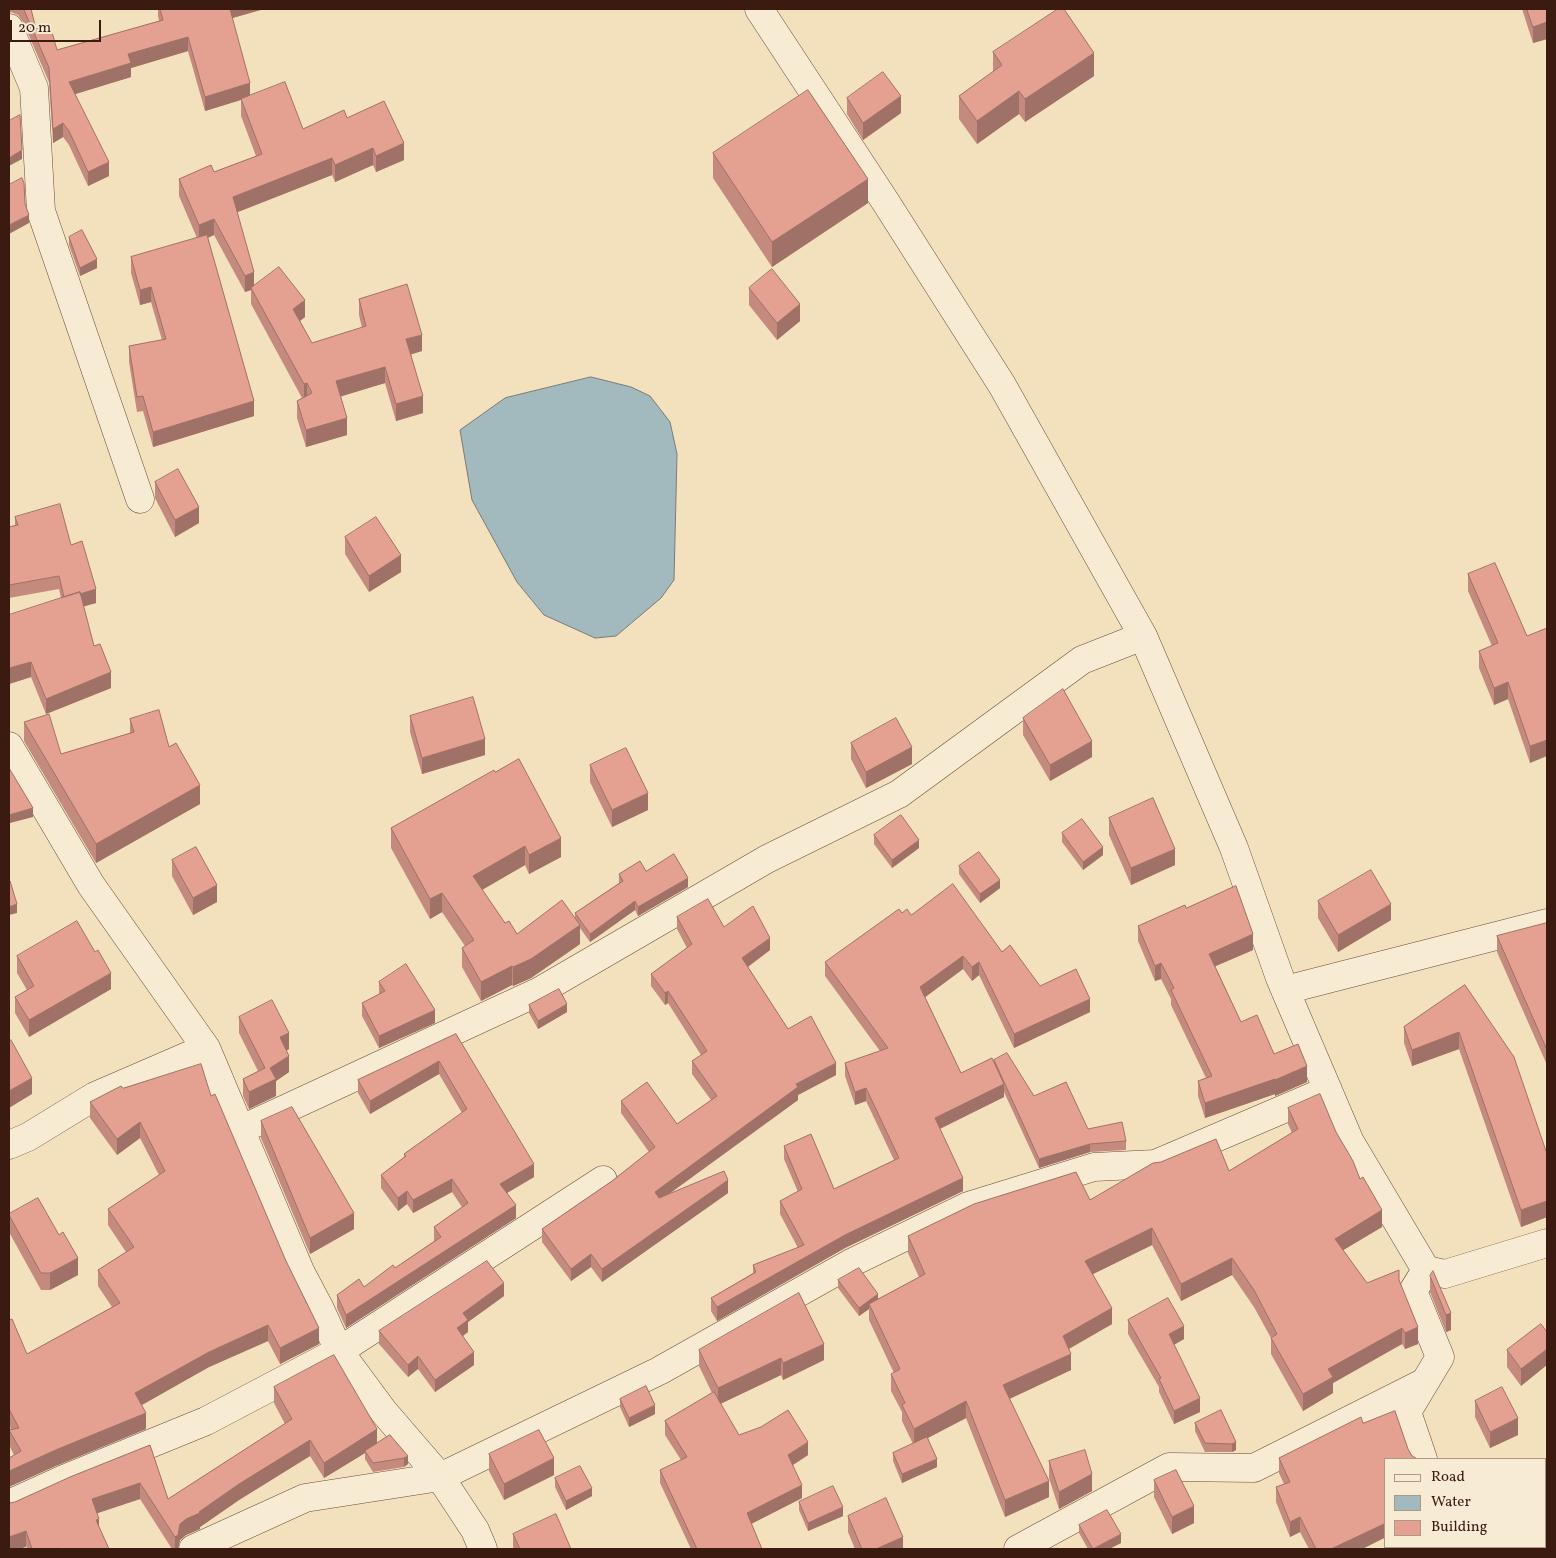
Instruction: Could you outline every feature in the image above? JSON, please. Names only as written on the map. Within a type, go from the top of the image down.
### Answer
[{"type":"street","points":[[759,9],[885,201],[1002,385],[1143,636],[1234,848],[1286,990],[1350,1142],[1426,1270],[1445,1274],[1547,1243]]},
{"type":"street","points":[[9,28],[34,88],[41,211],[140,499]]},
{"type":"street","points":[[240,1130],[538,992],[767,859],[899,794],[1082,660],[1143,636]]},
{"type":"street","points":[[9,746],[91,885],[206,1048],[300,1271],[320,1309],[339,1352],[384,1412],[440,1477],[475,1530],[483,1549]]},
{"type":"street","points":[[1286,990],[1547,923]]},
{"type":"street","points":[[9,1145],[28,1137],[95,1096],[206,1048]]},
{"type":"street","points":[[193,1549],[305,1498],[440,1477],[659,1371],[853,1262],[968,1206],[1094,1167],[1155,1164],[1328,1090]]},
{"type":"street","points":[[9,1504],[64,1479],[206,1421],[339,1352],[603,1180]]},
{"type":"street","points":[[1423,1458],[1408,1412],[1440,1357],[1413,1291],[1426,1270]]},
{"type":"street","points":[[1018,1549],[1169,1467],[1254,1468],[1425,1382]]},
{"type":"water","points":[[591,377],[631,387],[650,396],[670,422],[677,454],[674,580],[661,598],[616,636],[595,638],[544,615],[517,582],[472,500],[460,430],[505,398]]},
{"type":"building","points":[[24,9],[31,9],[36,29],[50,25],[57,50],[163,20],[160,9],[230,9],[250,83],[205,97],[188,37],[128,54],[131,63],[69,82],[109,162],[88,172],[69,131],[63,123],[53,129],[49,68]]},
{"type":"building","points":[[1058,9],[1064,9],[1094,53],[1025,99],[1019,91],[977,121],[959,96],[1002,65],[993,52]]},
{"type":"building","points":[[1527,9],[1547,9],[1547,22],[1533,27]]},
{"type":"building","points":[[883,72],[901,96],[863,123],[847,98]]},
{"type":"building","points":[[285,82],[303,129],[344,110],[347,118],[384,101],[404,143],[376,156],[373,148],[335,165],[332,158],[233,197],[254,272],[245,276],[214,219],[199,225],[179,179],[211,165],[214,172],[262,154],[241,99]]},
{"type":"building","points":[[808,90],[868,179],[772,242],[713,153]]},
{"type":"building","points":[[20,115],[22,150],[9,158],[9,121]]},
{"type":"building","points":[[22,178],[25,204],[29,215],[9,225],[9,185]]},
{"type":"building","points":[[82,230],[97,259],[80,268],[69,237]]},
{"type":"building","points":[[207,235],[254,401],[153,432],[143,396],[137,397],[129,346],[166,339],[151,287],[140,290],[131,257]]},
{"type":"building","points":[[279,267],[305,300],[293,309],[312,343],[366,326],[359,299],[407,284],[422,335],[406,339],[423,396],[396,404],[385,367],[336,381],[347,418],[306,430],[297,401],[312,393],[307,383],[304,384],[251,288]]},
{"type":"building","points":[[772,269],[800,304],[777,323],[749,288]]},
{"type":"building","points":[[178,469],[199,507],[175,520],[155,482]]},
{"type":"building","points":[[60,504],[71,545],[82,541],[96,589],[64,597],[59,576],[9,585],[9,527],[18,525],[15,517]]},
{"type":"building","points":[[376,517],[401,555],[369,576],[345,537]]},
{"type":"building","points":[[1495,563],[1527,636],[1547,628],[1547,740],[1530,746],[1508,682],[1494,688],[1479,651],[1498,643],[1468,574]]},
{"type":"building","points":[[80,592],[94,646],[100,644],[111,672],[46,699],[31,662],[9,668],[9,615]]},
{"type":"building","points":[[1063,689],[1092,741],[1050,765],[1023,718]]},
{"type":"building","points":[[473,697],[485,739],[422,758],[410,716]]},
{"type":"building","points":[[159,710],[169,747],[176,743],[200,785],[96,844],[24,722],[49,714],[61,754],[134,732],[130,719]]},
{"type":"building","points":[[896,718],[912,747],[866,772],[851,743]]},
{"type":"building","points":[[626,748],[648,793],[612,810],[590,765]]},
{"type":"building","points":[[519,759],[561,838],[529,855],[525,846],[473,876],[505,923],[509,921],[517,934],[562,900],[580,925],[531,959],[512,966],[481,982],[462,948],[474,940],[442,893],[430,899],[391,828],[494,770],[495,772]]},
{"type":"building","points":[[9,768],[33,808],[9,815]]},
{"type":"building","points":[[1153,798],[1175,849],[1131,868],[1109,818]]},
{"type":"building","points":[[901,815],[919,840],[892,860],[874,835]]},
{"type":"building","points":[[1082,819],[1103,847],[1083,862],[1062,833]]},
{"type":"building","points":[[196,847],[217,885],[193,898],[172,860]]},
{"type":"building","points":[[979,852],[1000,880],[980,894],[959,866]]},
{"type":"building","points":[[674,854],[688,878],[638,907],[635,901],[590,934],[575,913],[623,881],[619,874],[640,861],[646,871]]},
{"type":"building","points":[[1371,870],[1391,904],[1338,935],[1318,901]]},
{"type":"building","points":[[9,881],[17,904],[9,907]]},
{"type":"building","points":[[953,884],[1002,952],[1010,945],[1040,986],[1076,969],[1090,999],[1014,1034],[979,962],[972,967],[963,956],[920,987],[961,1073],[992,1058],[1004,1084],[935,1118],[963,1178],[845,1235],[717,1307],[711,1298],[756,1272],[753,1265],[804,1245],[780,1201],[802,1189],[784,1146],[811,1134],[834,1189],[899,1158],[866,1088],[855,1092],[845,1063],[888,1048],[825,962],[899,909],[902,913],[907,909],[911,915]]},
{"type":"building","points":[[1236,886],[1253,934],[1209,954],[1241,1022],[1257,1015],[1274,1054],[1298,1044],[1307,1066],[1275,1080],[1205,1103],[1198,1081],[1212,1076],[1171,990],[1174,988],[1161,963],[1155,966],[1138,926],[1185,905],[1186,908]]},
{"type":"building","points":[[708,899],[724,927],[753,906],[770,938],[742,958],[788,1029],[811,1016],[836,1063],[796,1084],[798,1087],[655,1192],[659,1198],[724,1171],[728,1180],[602,1269],[591,1254],[571,1269],[542,1229],[612,1181],[655,1147],[621,1101],[647,1082],[677,1124],[717,1096],[692,1061],[707,1051],[668,991],[665,993],[651,974],[692,944],[677,917]]},
{"type":"building","points":[[77,921],[95,952],[98,950],[111,973],[29,1020],[15,997],[34,986],[17,956]]},
{"type":"building","points":[[1547,923],[1547,1050],[1497,936]]},
{"type":"building","points":[[406,964],[435,1010],[379,1036],[362,1003],[385,991],[379,982]]},
{"type":"building","points":[[1465,985],[1514,1057],[1547,1154],[1547,1201],[1521,1210],[1459,1032],[1412,1050],[1404,1027]]},
{"type":"building","points":[[559,989],[567,1004],[538,1021],[529,1005]]},
{"type":"building","points":[[272,1000],[289,1033],[280,1037],[289,1056],[270,1068],[276,1079],[249,1092],[243,1079],[265,1068],[239,1017]]},
{"type":"building","points":[[456,1034],[534,1164],[500,1184],[516,1205],[346,1315],[337,1295],[359,1279],[364,1287],[393,1265],[395,1268],[441,1237],[434,1227],[468,1203],[452,1179],[413,1200],[407,1191],[398,1198],[381,1175],[406,1156],[404,1154],[467,1109],[439,1061],[370,1101],[358,1080]]},
{"type":"building","points":[[11,1040],[32,1078],[9,1091],[9,1042]]},
{"type":"building","points":[[1007,1053],[1034,1096],[1066,1082],[1088,1129],[1122,1122],[1126,1141],[1090,1144],[1039,1159],[994,1060]]},
{"type":"building","points":[[201,1064],[211,1096],[215,1094],[286,1261],[319,1328],[280,1348],[268,1325],[209,1352],[135,1393],[146,1413],[9,1471],[9,1458],[21,1451],[9,1430],[19,1428],[9,1409],[9,1320],[12,1319],[27,1354],[120,1303],[98,1270],[134,1247],[108,1209],[165,1171],[140,1122],[117,1139],[90,1102],[121,1086],[123,1088]]},
{"type":"building","points":[[1320,1094],[1336,1132],[1353,1161],[1360,1179],[1363,1177],[1382,1210],[1335,1239],[1367,1283],[1399,1270],[1399,1280],[1418,1327],[1405,1333],[1402,1328],[1328,1369],[1333,1377],[1303,1394],[1271,1338],[1277,1334],[1254,1290],[1232,1258],[1181,1284],[1152,1228],[1085,1261],[1112,1308],[1063,1336],[1071,1354],[1003,1385],[1049,1481],[1005,1500],[966,1401],[914,1429],[902,1405],[905,1403],[891,1374],[900,1369],[869,1304],[925,1274],[908,1236],[974,1204],[1076,1172],[1090,1200],[1153,1163],[1161,1162],[1216,1139],[1229,1171],[1298,1129],[1288,1108]]},
{"type":"building","points":[[292,1107],[354,1213],[310,1238],[261,1121]]},
{"type":"building","points":[[38,1198],[59,1235],[63,1232],[78,1258],[50,1273],[41,1273],[9,1215]]},
{"type":"building","points":[[487,1261],[504,1283],[463,1313],[468,1320],[457,1328],[474,1352],[435,1380],[418,1356],[408,1365],[379,1331]]},
{"type":"building","points":[[859,1268],[878,1294],[859,1308],[838,1280]]},
{"type":"building","points":[[1433,1271],[1451,1313],[1446,1315],[1430,1276]]},
{"type":"building","points":[[799,1293],[824,1344],[783,1363],[781,1358],[718,1388],[699,1350]]},
{"type":"building","points":[[1168,1298],[1184,1326],[1169,1334],[1200,1398],[1174,1411],[1159,1379],[1161,1378],[1128,1320]]},
{"type":"building","points":[[1541,1324],[1547,1332],[1547,1349],[1521,1369],[1507,1350]]},
{"type":"building","points":[[334,1355],[377,1429],[324,1463],[310,1440],[239,1484],[200,1513],[186,1519],[180,1524],[178,1535],[175,1537],[140,1483],[92,1499],[99,1519],[96,1520],[109,1549],[32,1549],[26,1531],[9,1537],[9,1503],[150,1445],[168,1499],[292,1419],[274,1387]]},
{"type":"building","points":[[646,1386],[655,1405],[629,1418],[620,1399]]},
{"type":"building","points":[[1502,1387],[1518,1418],[1490,1432],[1475,1401]]},
{"type":"building","points":[[714,1392],[739,1435],[761,1427],[788,1410],[808,1442],[788,1455],[802,1485],[747,1513],[762,1549],[697,1549],[660,1470],[687,1457],[665,1421]]},
{"type":"building","points":[[1221,1410],[1236,1442],[1232,1444],[1205,1443],[1195,1423]]},
{"type":"building","points":[[1395,1411],[1408,1449],[1415,1458],[1384,1458],[1384,1524],[1331,1549],[1316,1549],[1300,1517],[1290,1522],[1276,1487],[1290,1482],[1279,1458],[1361,1417],[1363,1423]]},
{"type":"building","points":[[539,1430],[554,1458],[504,1484],[489,1454]]},
{"type":"building","points":[[390,1435],[408,1456],[373,1463],[365,1451]]},
{"type":"building","points":[[927,1437],[937,1459],[902,1474],[893,1453]]},
{"type":"building","points":[[1085,1450],[1092,1474],[1059,1492],[1049,1461]]},
{"type":"building","points":[[580,1466],[592,1488],[566,1501],[555,1478]]},
{"type":"building","points":[[1176,1470],[1194,1506],[1172,1517],[1154,1480]]},
{"type":"building","points":[[833,1486],[843,1507],[808,1523],[799,1502]]},
{"type":"building","points":[[886,1498],[903,1537],[876,1549],[862,1549],[848,1516]]},
{"type":"building","points":[[1546,1508],[1547,1549],[1539,1549],[1546,1548]]},
{"type":"building","points":[[1107,1510],[1121,1534],[1093,1549],[1079,1525]]},
{"type":"building","points":[[556,1514],[571,1549],[520,1549],[513,1534]]},
{"type":"building","points":[[1396,1548],[1447,1549],[1396,1549]]}]
